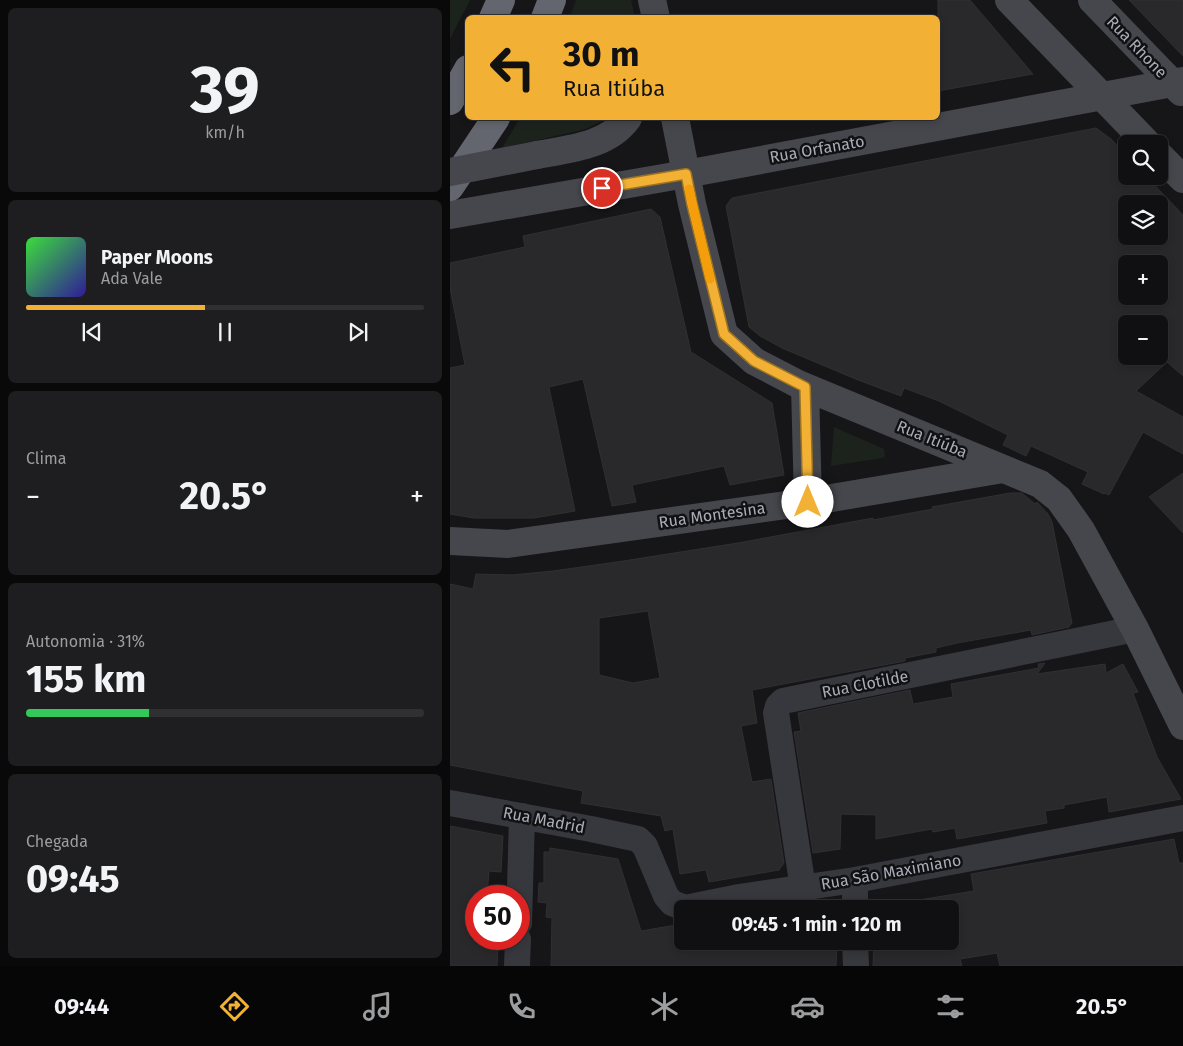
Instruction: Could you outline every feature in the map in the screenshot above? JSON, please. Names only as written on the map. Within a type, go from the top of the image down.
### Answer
[{"type":"highway","points":[[494,15],[501,0]]},
{"type":"highway","points":[[546,15],[552,0]]},
{"type":"highway","points":[[450,101],[465,74]]},
{"type":"highway","points":[[450,187],[495,120]]},
{"type":"main road","points":[[652,0],[655,15]]},
{"type":"main road","points":[[1009,0],[1139,135]]},
{"type":"main road","name":"Rua Rhone","points":[[1092,0],[1179,86]]},
{"type":"main road","name":"Rua Orfanato","points":[[450,215],[686,174],[1102,96],[1179,86]]},
{"type":"main road","points":[[450,172],[589,145],[607,136],[626,120]]},
{"type":"main road","name":"Rua Itiúba","points":[[675,120],[692,204],[724,334],[754,361],[805,387],[1040,484],[1059,499],[1081,530],[1135,629],[1183,726]]},
{"type":"main road","points":[[1168,163],[1183,179]]},
{"type":"main road","points":[[805,387],[808,502]]},
{"type":"main road","name":"Rua Montesina","points":[[450,541],[508,544],[808,502],[1003,469]]},
{"type":"street","name":"Rua Clotilde","points":[[803,888],[776,713],[783,700],[1135,629]]},
{"type":"street","name":"Rua Madrid","points":[[450,803],[638,839]]},
{"type":"street","points":[[520,885],[522,816]]},
{"type":"street","name":"Rua São Maximiano","points":[[638,839],[646,846],[666,896],[672,903],[685,908],[739,897],[855,880],[1183,818]]},
{"type":"street","points":[[855,880],[855,900]]},
{"type":"street","points":[[517,966],[518,950]]},
{"type":"street","points":[[855,950],[856,966]]},
{"type":"shaded area","points":[[450,0],[470,0],[450,39]]},
{"type":"shaded area","points":[[576,0],[631,0],[635,15],[571,15]]},
{"type":"shaded area","points":[[519,120],[603,120],[586,129],[502,148]]},
{"type":"shaded area","points":[[834,427],[884,449],[885,456],[883,458],[831,466]]},
{"type":"building","points":[[938,0],[970,0],[1033,74],[940,91],[940,15],[938,15]]},
{"type":"building","points":[[1129,0],[1183,0],[1183,56]]},
{"type":"building","points":[[1096,128],[1118,146],[1118,185],[1155,185],[1164,195],[1118,195],[1118,245],[1168,245],[1168,199],[1183,215],[1183,376],[1168,363],[1168,315],[1118,315],[1118,365],[1164,365],[1136,391],[1183,417],[1183,454],[1143,432],[1109,495],[1104,494],[1082,484],[1088,472],[1031,446],[1026,456],[1003,445],[1008,435],[939,401],[904,388],[901,396],[782,348],[760,336],[749,327],[726,206],[732,198]]},
{"type":"building","points":[[651,209],[660,217],[691,352],[772,403],[784,475],[730,485],[724,466],[632,485],[636,502],[612,506],[583,379],[549,387],[575,511],[534,518],[474,518],[450,514],[450,368],[465,365],[450,288],[450,263],[525,247],[523,236]]},
{"type":"building","points":[[1183,473],[1183,533],[1149,497]]},
{"type":"building","points":[[1010,493],[1022,493],[1035,504],[1037,502],[1048,514],[1052,522],[1072,623],[1069,627],[1032,635],[1031,630],[957,643],[936,648],[936,652],[905,658],[905,661],[752,690],[757,723],[741,726],[752,782],[771,779],[784,863],[779,870],[709,882],[706,870],[680,874],[673,829],[665,831],[661,816],[581,803],[583,791],[450,765],[450,584],[473,589],[476,574],[512,575],[617,562],[738,543],[873,518],[873,520],[933,509],[932,507]],"holes":[[[648,611],[660,678],[633,683],[599,675],[599,618]]]},
{"type":"building","points":[[1045,663],[1037,674],[1105,664],[1106,673],[1123,664],[1138,692],[1133,693],[1157,757],[1181,799],[1109,812],[1107,797],[1064,805],[1064,808],[1045,811],[1047,823],[957,839],[955,828],[933,832],[932,829],[876,839],[876,815],[841,814],[840,849],[813,853],[794,732],[801,731],[798,713],[910,690],[913,704],[953,697],[951,684],[1039,668],[1038,664]]},
{"type":"building","points":[[450,826],[503,836],[501,872],[489,871],[488,885],[465,885],[465,950],[498,950],[497,966],[450,966]]},
{"type":"building","points":[[1174,839],[1179,863],[1183,863],[1183,966],[1000,966],[997,953],[960,959],[962,966],[873,966],[874,950],[959,950],[959,900],[919,900],[974,891],[971,874]]},
{"type":"building","points":[[550,848],[618,859],[641,931],[674,925],[674,950],[837,950],[836,966],[551,966],[552,918],[546,917],[547,903],[538,902],[539,883],[544,883],[544,852],[550,852]]},
{"type":"slow traffic","points":[[689,189],[710,279]]},
{"type":"route","points":[[602,188],[686,174],[724,334],[754,361],[805,387],[808,502]]}]
